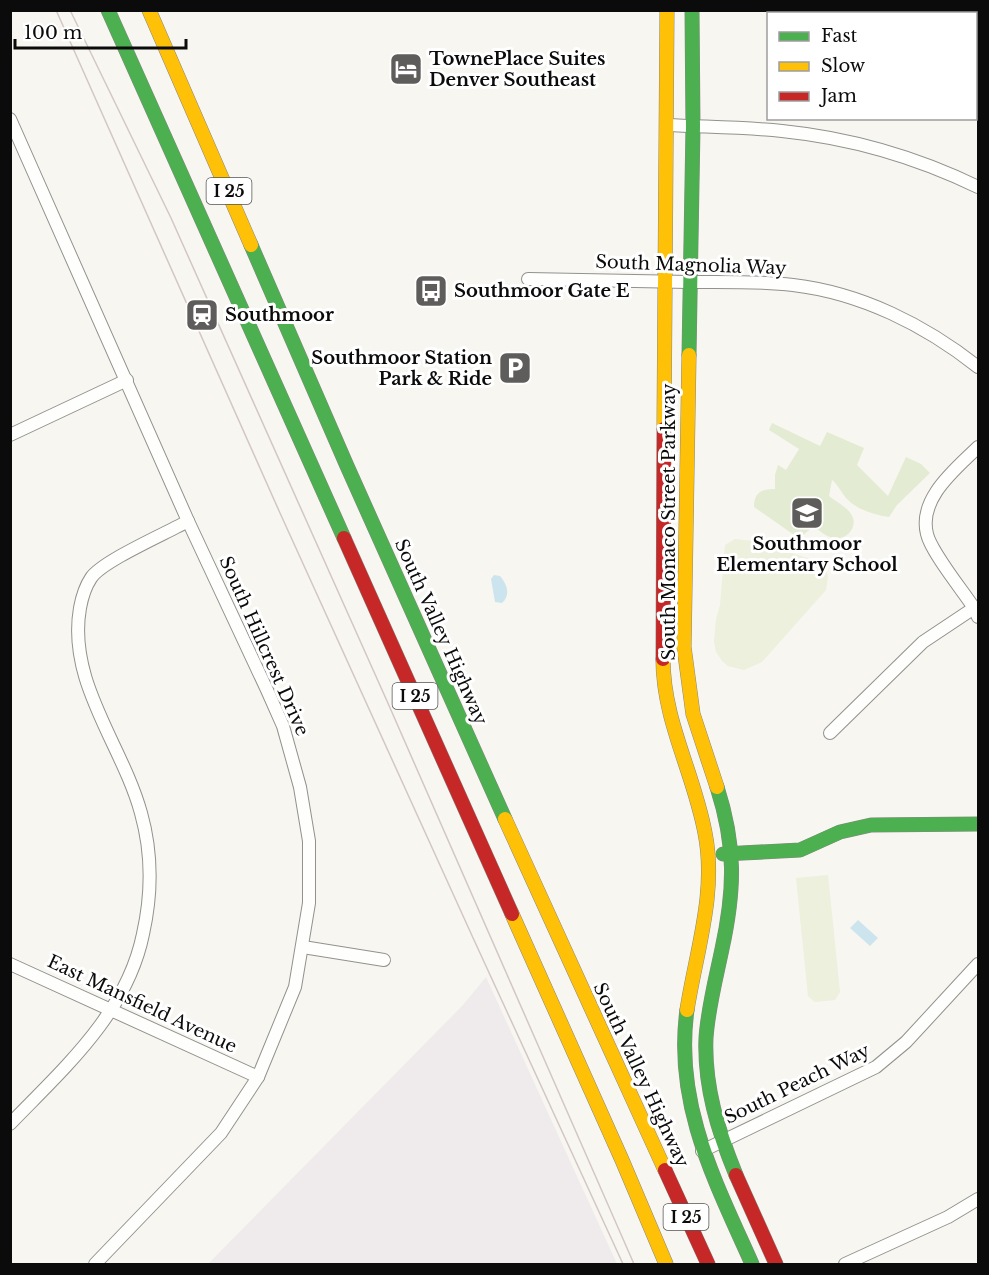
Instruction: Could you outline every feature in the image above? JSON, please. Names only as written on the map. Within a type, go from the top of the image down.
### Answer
[{"type":"main road","points":[[93,10],[162,128]]},
{"type":"main road","name":"I 25","points":[[108,10],[622,1160],[666,1264]]},
{"type":"main road","name":"South Valley Highway","points":[[149,10],[358,491],[708,1264]]},
{"type":"main road","points":[[160,10],[200,124]]},
{"type":"main road","name":"South Monaco Street Parkway","points":[[667,10],[663,671],[669,716],[700,806],[708,854],[706,905],[686,1014],[683,1052],[685,1089],[702,1150],[752,1264]]},
{"type":"main road","name":"South Monaco Street Parkway","points":[[692,10],[693,127],[683,623],[685,662],[692,709],[723,801],[732,854],[730,909],[710,1009],[706,1046],[710,1099],[723,1140],[776,1264]]},
{"type":"main road","points":[[708,854],[800,850],[840,832],[864,826],[978,825]]},
{"type":"street","name":"South Hillcrest Drive","points":[[12,125],[188,521],[267,690],[293,758],[309,840],[309,903],[295,987],[258,1077],[221,1133],[95,1264]]},
{"type":"street","points":[[667,126],[779,130],[850,141],[901,155],[978,187]]},
{"type":"street","name":"South Magnolia Way","points":[[528,279],[795,285],[848,298],[887,312],[944,342],[978,367]]},
{"type":"street","points":[[10,435],[127,380]]},
{"type":"street","points":[[830,733],[923,642],[976,612],[932,546],[926,533],[926,520],[935,493],[978,447]]},
{"type":"street","points":[[10,1124],[83,1048],[112,1010],[137,957],[143,935],[149,893],[147,844],[141,813],[83,673],[78,647],[79,615],[83,594],[92,576],[106,564],[188,521]]},
{"type":"street","points":[[303,947],[384,960]]},
{"type":"street","name":"East Mansfield Avenue","points":[[10,964],[258,1077]]},
{"type":"street","name":"South Peach Way","points":[[702,1150],[862,1074],[885,1060],[906,1042],[978,964]]},
{"type":"street","points":[[845,1264],[939,1222],[978,1199]]},
{"type":"shaded area","points":[[486,977],[617,1264],[208,1264],[463,1005]]},
{"type":"green space","points":[[772,423],[820,446],[827,432],[864,448],[857,465],[888,496],[906,457],[921,464],[930,473],[897,505],[889,517],[857,507],[848,500],[832,480],[829,496],[851,514],[854,522],[852,529],[843,537],[835,538],[825,535],[814,526],[802,536],[797,537],[754,507],[755,498],[760,492],[775,489],[778,465],[786,470],[799,449],[769,430]]},
{"type":"green space","points":[[735,539],[753,541],[817,561],[824,565],[828,576],[826,590],[762,662],[744,670],[728,666],[722,661],[716,652],[714,642],[725,545]]},
{"type":"green space","points":[[828,875],[840,992],[835,1000],[815,1002],[808,996],[796,878]]},
{"type":"water","points":[[494,575],[500,576],[505,582],[507,593],[502,603],[495,602],[491,579]]},
{"type":"water","points":[[858,920],[878,938],[870,946],[850,928]]},
{"type":"tram line","points":[[56,10],[280,513],[623,1264]]},
{"type":"tram line","points":[[70,10],[171,218],[387,701],[634,1264]]},
{"type":"traffic: fast","points":[[108,10],[344,538]]},
{"type":"traffic: fast","points":[[689,355],[693,127],[692,10]]},
{"type":"traffic: fast","points":[[251,245],[505,819]]},
{"type":"traffic: fast","points":[[717,787],[728,829],[732,868],[726,927],[708,1016],[706,1056],[714,1108],[723,1142],[736,1175]]},
{"type":"traffic: fast","points":[[723,854],[800,850],[840,832],[871,825],[978,824]]},
{"type":"traffic: fast","points":[[687,1010],[686,1078],[692,1110],[724,1203],[752,1264]]},
{"type":"traffic: slow","points":[[149,10],[251,245]]},
{"type":"traffic: slow","points":[[664,429],[667,10]]},
{"type":"traffic: slow","points":[[689,355],[684,647],[693,714],[717,787]]},
{"type":"traffic: slow","points":[[663,659],[668,704],[700,811],[708,855],[707,900],[687,1010]]},
{"type":"traffic: slow","points":[[505,819],[665,1170]]},
{"type":"traffic: slow","points":[[512,914],[666,1264]]},
{"type":"traffic: jam","points":[[663,659],[664,429]]},
{"type":"traffic: jam","points":[[344,538],[512,914]]},
{"type":"traffic: jam","points":[[665,1170],[708,1264]]},
{"type":"traffic: jam","points":[[736,1175],[776,1264]]},
{"type":"place","name":"TownePlace Suites Denver Southeast","points":[[406,69]]},
{"type":"place","name":"Southmoor Gate E","points":[[431,291]]},
{"type":"place","name":"Southmoor","points":[[202,315]]},
{"type":"place","name":"Southmoor Station Park & Ride","points":[[515,368]]},
{"type":"place","name":"Southmoor Elementary School","points":[[807,513]]}]
